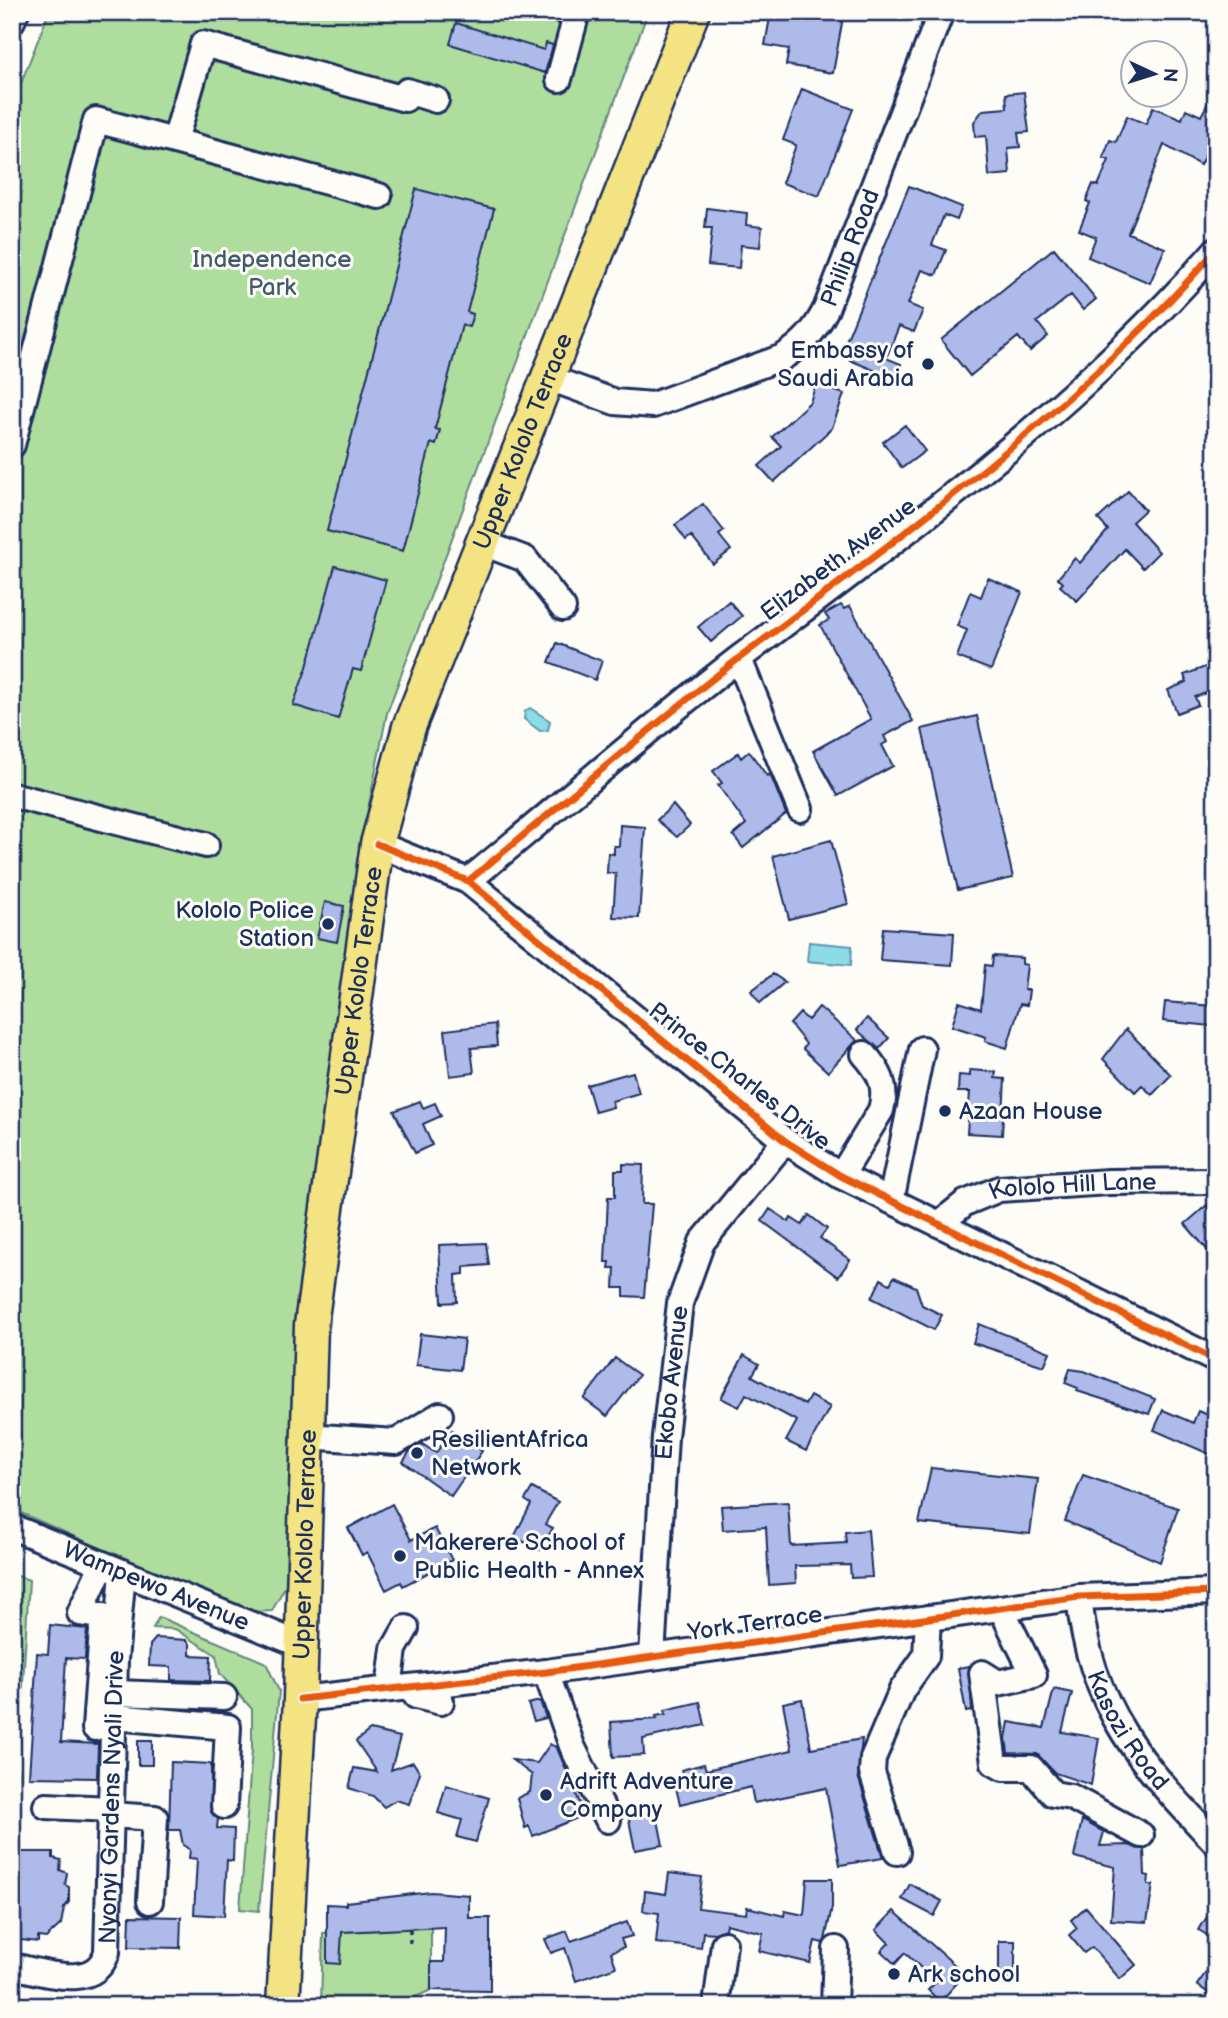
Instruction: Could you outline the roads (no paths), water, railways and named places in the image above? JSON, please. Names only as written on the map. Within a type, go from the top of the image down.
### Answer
[{"type":"main road","name":"Upper Kololo Terrace","points":[[283,2006],[300,1699],[306,1436],[316,1276],[377,844],[409,727],[693,12]]},
{"type":"street","points":[[12,21],[16,12]]},
{"type":"street","name":"Philip Road","points":[[549,378],[615,402],[653,405],[783,357],[801,345],[816,329],[826,309],[941,12]]},
{"type":"street","points":[[559,79],[573,13]]},
{"type":"street","points":[[175,141],[203,44],[406,95],[436,100]]},
{"type":"street","points":[[12,445],[96,120],[379,196]]},
{"type":"street","name":"Elizabeth Avenue","points":[[468,881],[739,659],[1001,457],[1126,347],[1216,250]]},
{"type":"street","points":[[483,543],[516,553],[525,559],[563,608]]},
{"type":"street","points":[[739,659],[800,809]]},
{"type":"street","points":[[12,795],[206,845]]},
{"type":"street","name":"Prince Charles Drive","points":[[377,844],[468,881],[785,1141],[841,1176],[1216,1360]]},
{"type":"street","points":[[891,1201],[922,1049]]},
{"type":"street","points":[[841,1176],[881,1110],[884,1098],[880,1072],[864,1054]]},
{"type":"street","name":"Ekobo Avenue","points":[[652,1657],[665,1437],[680,1303],[702,1242],[785,1141]]},
{"type":"street","name":"Kololo Hill Lane","points":[[939,1224],[965,1203],[988,1191],[1095,1183],[1216,1181]]},
{"type":"street","points":[[976,1241],[976,1209],[988,1191]]},
{"type":"street","points":[[306,1436],[396,1442],[440,1415]]},
{"type":"street","name":"Wampewo Avenue","points":[[12,1527],[301,1645]]},
{"type":"street","points":[[108,1713],[108,1660],[103,1616],[80,1613],[113,1569]]},
{"type":"street","name":"Nyonyi Gardens Nyali Drive","points":[[12,1966],[76,1977],[90,1975],[104,1963],[107,1952],[111,1812],[108,1660],[113,1569]]},
{"type":"street","name":"York Terrace","points":[[300,1699],[546,1672],[1079,1597],[1216,1592]]},
{"type":"street","name":"Kasozi Road","points":[[1079,1597],[1083,1640],[1091,1668],[1115,1719],[1161,1785],[1216,1843]]},
{"type":"street","points":[[1001,1608],[1034,1675],[998,1683],[982,1673],[994,1763],[1003,1768],[1031,1768],[1053,1794],[1071,1797],[1141,1835]]},
{"type":"street","points":[[897,1852],[872,1772],[873,1758],[902,1690],[926,1656],[928,1618]]},
{"type":"street","points":[[406,1628],[394,1649],[401,1688],[416,1696],[441,1702]]},
{"type":"street","points":[[546,1672],[572,1746],[608,1820]]},
{"type":"street","points":[[108,1713],[224,1697]]},
{"type":"street","points":[[108,1713],[228,1727],[224,1806]]},
{"type":"street","points":[[46,1806],[155,1818],[150,1901]]},
{"type":"street","points":[[716,2006],[724,1944]]},
{"type":"street","points":[[834,2006],[836,1949]]},
{"type":"water","points":[[530,708],[550,721],[548,730],[540,731],[524,719],[525,711]]},
{"type":"water","points":[[809,942],[852,946],[851,965],[807,961]]},
{"type":"place","name":"Embassy of Saudi Arabia","points":[[928,364]]},
{"type":"place","name":"Kololo Police Station","points":[[328,924]]},
{"type":"place","name":"Azaan House","points":[[945,1111]]},
{"type":"place","name":"ResilientAfrica Network","points":[[417,1453]]},
{"type":"place","name":"Makerere School of Public Health - Annex","points":[[400,1556]]},
{"type":"place","name":"Adrift Adventure Company","points":[[546,1795]]},
{"type":"place","name":"Ark school","points":[[894,1974]]},
{"type":"park label","name":"Independence Park","points":[[272,273]]}]
